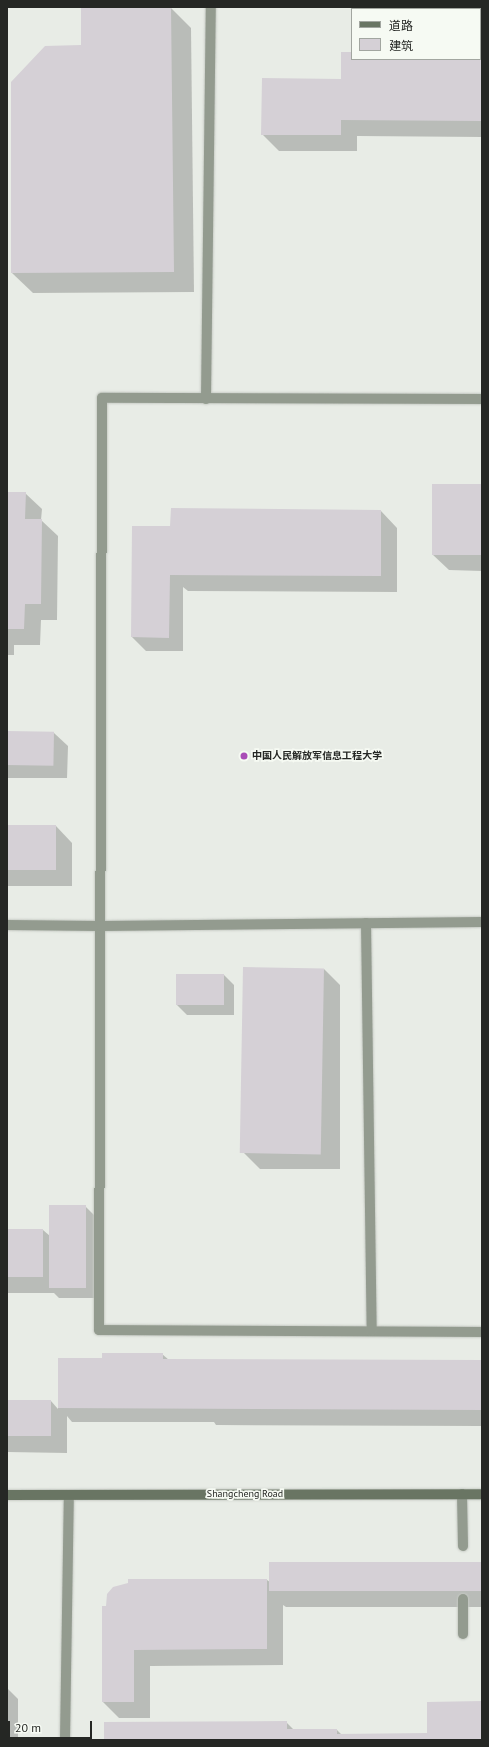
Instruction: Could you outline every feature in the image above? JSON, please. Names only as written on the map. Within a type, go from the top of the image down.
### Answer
[{"type":"street","points":[[206,399],[212,7]]},
{"type":"street","points":[[482,399],[102,398],[99,1330],[482,1332]]},
{"type":"street","points":[[7,926],[482,922]]},
{"type":"street","points":[[366,923],[372,1331]]},
{"type":"street","points":[[462,1494],[463,1546]]},
{"type":"street","name":"Shangcheng Road","points":[[7,1495],[482,1494]]},
{"type":"street","points":[[65,1740],[69,1495]]},
{"type":"street","points":[[463,1599],[463,1634]]},
{"type":"building","points":[[171,7],[174,272],[11,273],[11,82],[45,46],[81,45],[81,8]]},
{"type":"building","points":[[341,52],[351,52],[351,60],[481,60],[482,53],[482,121],[341,120],[341,135],[261,135],[262,78],[341,79]]},
{"type":"building","points":[[432,484],[482,484],[482,555],[432,555]]},
{"type":"building","points":[[7,492],[26,492],[25,519],[42,519],[41,604],[25,604],[24,629],[7,629]]},
{"type":"building","points":[[171,508],[381,510],[381,576],[170,575],[169,638],[131,637],[132,526],[170,526]]},
{"type":"building","points":[[7,731],[54,732],[53,766],[7,765]]},
{"type":"building","points":[[7,825],[56,825],[56,870],[7,870]]},
{"type":"building","points":[[243,967],[324,968],[321,1154],[240,1153]]},
{"type":"building","points":[[176,974],[224,974],[224,1005],[176,1005]]},
{"type":"building","points":[[49,1205],[86,1205],[86,1288],[49,1288]]},
{"type":"building","points":[[7,1229],[43,1229],[43,1277],[7,1277]]},
{"type":"building","points":[[102,1353],[163,1353],[163,1359],[482,1360],[482,1410],[58,1408],[58,1358],[102,1358]]},
{"type":"building","points":[[7,1400],[51,1400],[51,1436],[7,1436]]},
{"type":"building","points":[[269,1562],[482,1562],[482,1591],[269,1591]]},
{"type":"building","points":[[128,1579],[267,1579],[267,1649],[134,1650],[134,1702],[102,1702],[102,1606],[106,1606],[107,1594],[113,1587],[128,1583]]},
{"type":"building","points":[[482,1701],[482,1740],[104,1740],[104,1722],[287,1721],[287,1729],[337,1729],[337,1734],[427,1733],[427,1702]]},
{"type":"place","name":"中国人民解放军信息工程大学","points":[[244,756]]}]
